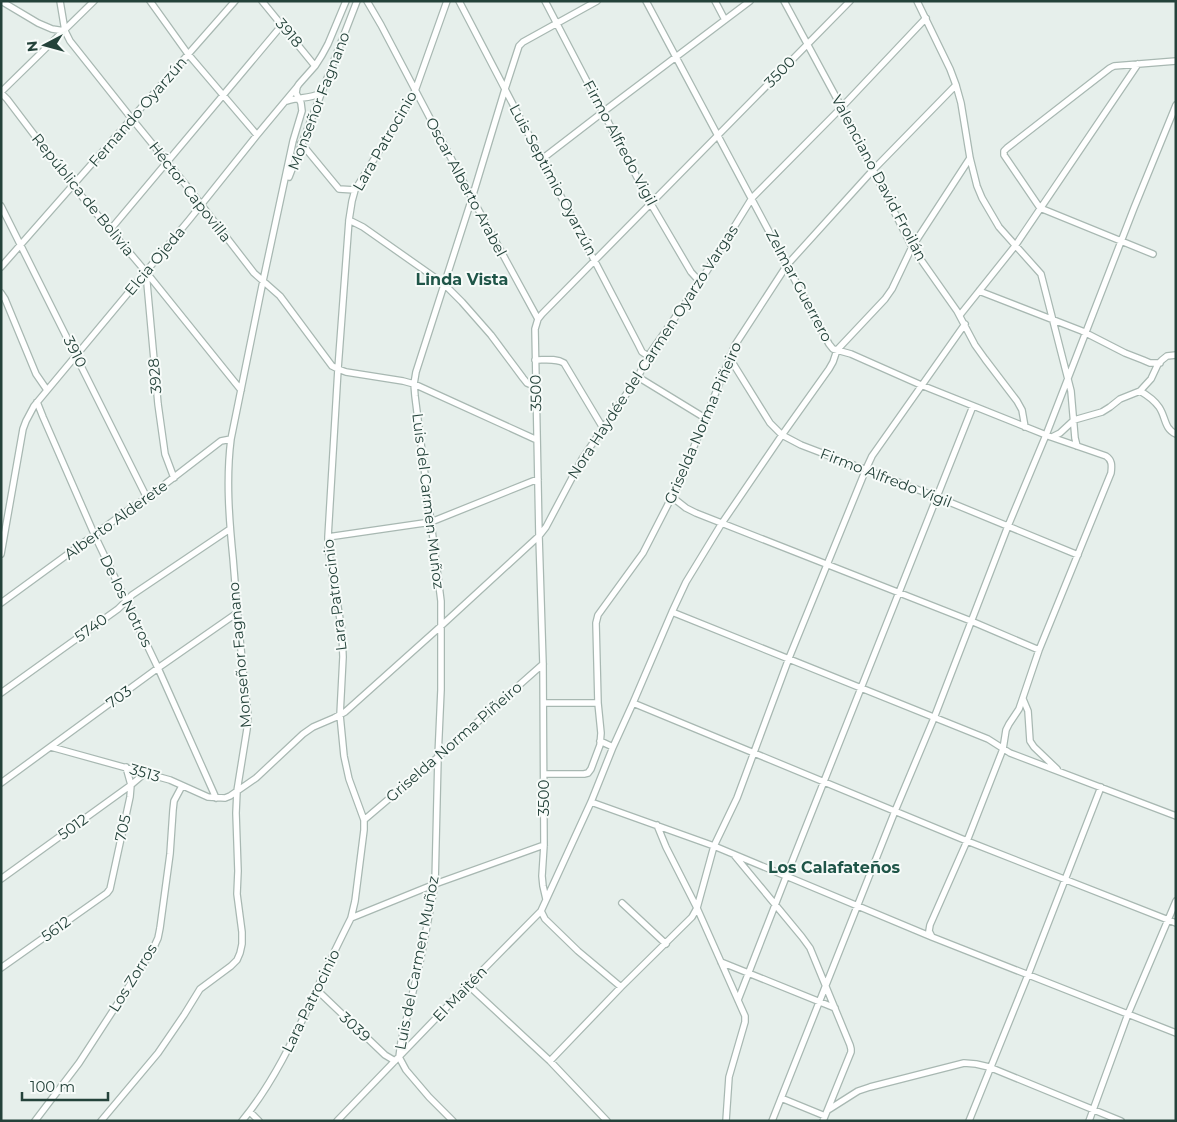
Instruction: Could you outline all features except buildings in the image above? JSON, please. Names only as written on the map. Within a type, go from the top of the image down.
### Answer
[{"type":"street","points":[[1,1],[38,24],[65,31]]},
{"type":"street","name":"Héctor Capovilla","points":[[60,1],[65,31],[70,41],[254,273],[280,296],[332,366],[338,370]]},
{"type":"street","points":[[1,93],[94,1]]},
{"type":"street","points":[[150,1],[188,54],[257,134]]},
{"type":"street","name":"Fernando Oyarzún","points":[[1,267],[235,1]]},
{"type":"street","name":"3918","points":[[262,1],[316,66]]},
{"type":"street","name":"Monseñor Fagnano","points":[[101,1121],[158,1053],[200,989],[231,966],[236,960],[242,944],[237,894],[236,821],[237,792],[248,730],[248,715],[230,529],[228,472],[231,439],[293,141],[302,111],[302,103],[296,93],[297,88],[316,66],[328,44],[346,1]]},
{"type":"street","name":"Monseñor Fagnano","points":[[281,200],[357,1]]},
{"type":"street","name":"Oscar Alberto Arabel","points":[[367,1],[538,319]]},
{"type":"street","name":"Lara Patrocinio","points":[[242,1121],[273,1078],[299,1029],[351,918],[355,901],[364,820],[345,767],[340,715],[343,657],[342,630],[328,548],[349,220],[355,190],[415,92],[447,1]]},
{"type":"street","name":"Luis Septimio Oyarzún","points":[[459,1],[642,352],[648,356]]},
{"type":"street","name":"Firmo Alfredo Vigil","points":[[545,1],[651,204],[691,272],[700,282]]},
{"type":"street","name":"Luis del Carmen Muñoz","points":[[397,1059],[420,962],[435,884],[441,698],[441,601],[415,396],[416,372],[519,46],[597,1]]},
{"type":"street","name":"Zelmar Guerrero","points":[[646,1],[833,349],[851,354],[921,385],[1110,459],[1112,473],[1078,555]]},
{"type":"street","points":[[715,1],[725,20]]},
{"type":"street","points":[[542,159],[750,1]]},
{"type":"street","name":"Valenciano David Froilán","points":[[784,1],[912,247],[960,315],[985,359],[1017,400],[1022,410],[1025,427]]},
{"type":"street","name":"3500","points":[[546,899],[542,876],[544,846],[544,703],[538,536],[535,329],[538,319],[850,1]]},
{"type":"street","points":[[917,1],[956,85],[961,103],[970,158],[982,198],[999,227],[1040,274],[1071,391],[1077,446]]},
{"type":"street","name":"Nora Haydée del Carmen Oyarzo Vargas","points":[[237,792],[256,778],[303,734],[345,712],[538,536],[546,526],[582,459],[638,376],[648,356],[700,282],[752,198],[926,18]]},
{"type":"street","points":[[110,230],[282,26]]},
{"type":"street","points":[[1153,254],[1040,208],[1004,155],[1004,151],[1110,68],[1114,66],[1176,61]]},
{"type":"street","points":[[960,315],[1015,246],[1138,64]]},
{"type":"street","name":"Griselda Norma Piñeiro","points":[[544,774],[588,773],[591,769],[601,733],[598,703],[596,623],[598,615],[643,553],[672,497],[735,345],[787,265],[873,170],[956,85]]},
{"type":"street","name":"Elcia Ojeda","points":[[9,507],[26,421],[38,402],[201,205],[257,134],[297,88]]},
{"type":"street","points":[[285,102],[315,96],[322,92]]},
{"type":"street","name":"República de Bolivia","points":[[1,93],[73,186],[146,272],[240,390]]},
{"type":"street","points":[[772,1121],[934,718],[1008,526],[1049,436],[1068,378],[1176,105]]},
{"type":"street","points":[[302,143],[339,188],[355,190]]},
{"type":"street","points":[[621,987],[578,951],[545,918],[541,911],[546,899],[591,802],[613,747],[686,582],[722,523],[782,434],[829,369],[837,350],[892,290],[912,247],[970,158]]},
{"type":"street","name":"3910","points":[[1,206],[148,498]]},
{"type":"street","points":[[349,220],[363,227],[444,284],[491,335],[527,383],[536,387]]},
{"type":"street","name":"3928","points":[[146,272],[164,449],[174,478]]},
{"type":"street","points":[[979,291],[1086,333],[1150,363],[1160,363]]},
{"type":"street","points":[[1,293],[36,374],[47,390]]},
{"type":"street","points":[[550,1061],[621,987],[666,944],[698,908],[714,846],[737,798],[789,658],[866,469],[872,456],[964,324]]},
{"type":"street","points":[[1049,436],[1060,433],[1074,420],[1102,412],[1120,399],[1140,391],[1146,386],[1160,363],[1167,356],[1176,356]]},
{"type":"street","name":"Firmo Alfredo Vigil","points":[[729,358],[770,423],[782,434],[801,445],[937,497],[1078,555]]},
{"type":"street","points":[[536,360],[554,360],[564,363],[603,428]]},
{"type":"street","points":[[338,370],[414,384],[537,440]]},
{"type":"street","points":[[638,376],[705,418]]},
{"type":"street","points":[[1140,391],[1159,407],[1168,428],[1176,434]]},
{"type":"street","name":"De los Notros","points":[[38,402],[95,536],[158,668],[216,798]]},
{"type":"street","points":[[738,1000],[973,406]]},
{"type":"street","name":"Alberto Alderete","points":[[1,603],[131,508],[148,498],[221,441],[231,439]]},
{"type":"street","points":[[328,537],[431,522],[538,479]]},
{"type":"street","points":[[672,497],[686,508],[971,621],[1039,650]]},
{"type":"street","points":[[1,505],[9,507],[1,554]]},
{"type":"street","name":"5740","points":[[1,693],[118,609],[132,595],[230,529]]},
{"type":"street","points":[[932,937],[930,925],[967,841],[1002,749],[1009,724],[1019,709],[1039,650],[1078,555]]},
{"type":"street","points":[[672,612],[988,739],[1010,753],[1176,816]]},
{"type":"street","name":"703","points":[[1,783],[158,668],[237,613]]},
{"type":"street","name":"Griselda Norma Piñeiro","points":[[364,820],[543,664]]},
{"type":"street","points":[[1023,699],[1028,711],[1030,741],[1060,772]]},
{"type":"street","points":[[544,703],[598,703]]},
{"type":"street","points":[[634,703],[967,841],[1176,923]]},
{"type":"street","points":[[600,741],[613,747]]},
{"type":"street","name":"3513","points":[[52,747],[170,780],[208,797],[216,798]]},
{"type":"street","name":"705","points":[[110,889],[130,797],[131,785],[126,767]]},
{"type":"street","name":"5012","points":[[1,879],[145,773]]},
{"type":"street","name":"Los Zorros","points":[[35,1121],[79,1063],[158,938],[170,854],[174,801],[182,786]]},
{"type":"street","points":[[969,1121],[1101,787]]},
{"type":"street","points":[[216,798],[225,798],[237,792]]},
{"type":"street","points":[[591,802],[714,846],[932,937],[1176,1033]]},
{"type":"street","points":[[657,825],[666,847],[698,908],[744,1012],[745,1022],[729,1077],[726,1121]]},
{"type":"street","points":[[351,918],[435,884],[544,846]]},
{"type":"street","points":[[734,855],[810,948],[851,1049],[824,1119],[781,1098]]},
{"type":"street","name":"5612","points":[[1,968],[110,889]]},
{"type":"street","points":[[1088,1121],[1128,1014],[1176,901]]},
{"type":"street","points":[[622,903],[666,944]]},
{"type":"street","name":"El Maitén","points":[[337,1121],[541,911]]},
{"type":"street","points":[[721,962],[835,1008]]},
{"type":"street","points":[[468,984],[550,1061],[606,1121]]},
{"type":"street","name":"3039","points":[[316,990],[385,1055],[397,1059],[429,1098],[453,1121]]},
{"type":"street","points":[[828,1110],[858,1091],[964,1063],[989,1067],[1121,1121]]},
{"type":"street","points":[[250,1112],[259,1121]]},
{"type":"district","name":"Linda Vista","points":[[462,279]]},
{"type":"district","name":"Los Calafateños","points":[[834,867]]}]
